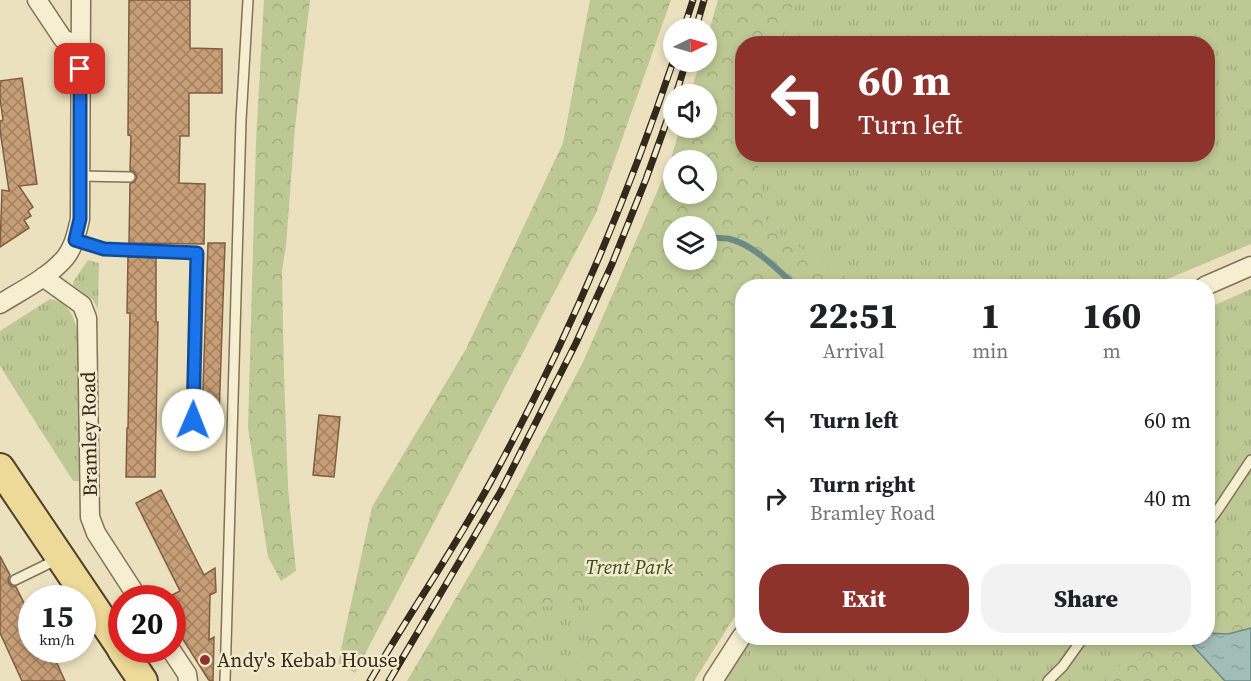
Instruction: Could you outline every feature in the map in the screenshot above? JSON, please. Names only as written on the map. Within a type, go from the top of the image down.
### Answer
[{"type":"main road","points":[[1,471],[108,628]]},
{"type":"main road","points":[[131,663],[143,681]]},
{"type":"street","points":[[37,0],[63,39],[80,46]]},
{"type":"street","points":[[0,304],[43,277],[66,257],[75,240],[80,219],[81,0]]},
{"type":"street","points":[[1215,282],[1251,266]]},
{"type":"street","name":"Bramley Road","points":[[43,277],[82,305],[87,318],[90,517],[96,533],[130,585]]},
{"type":"street","points":[[713,681],[736,645]]},
{"type":"street","points":[[180,663],[187,674],[188,681]]},
{"type":"lane","points":[[225,681],[241,132],[248,0]]},
{"type":"lane","points":[[80,176],[130,177]]},
{"type":"lane","points":[[75,240],[104,249],[197,253],[193,420]]},
{"type":"lane","points":[[1215,514],[1251,460]]},
{"type":"lane","points":[[15,580],[60,558]]},
{"type":"lane","points":[[1048,681],[1063,666],[1078,645]]},
{"type":"green space","points":[[264,0],[310,0],[295,127],[282,271],[288,487],[296,571],[281,581],[268,557],[248,428],[256,141]]},
{"type":"green space","points":[[590,0],[671,0],[596,213],[355,673],[338,663],[372,507],[466,349],[563,143]]},
{"type":"green space","points":[[718,0],[794,0],[784,36],[735,36],[735,162],[757,162],[767,226],[849,279],[735,279],[735,614],[694,681],[576,681],[577,671],[602,604],[536,607],[541,673],[534,681],[407,681],[483,552],[584,360],[663,178],[663,204],[717,204],[717,150],[674,150],[677,138],[717,138],[717,84],[693,84],[697,72],[717,72],[717,18],[713,18]]},
{"type":"green space","name":"Trent Park","points":[[782,0],[1251,0],[1251,244],[1168,279],[735,279],[735,616],[694,681],[426,681],[699,270],[717,270],[717,216],[711,216],[739,162],[1215,162],[1215,36],[774,36]]},
{"type":"green space","points":[[88,260],[99,263],[98,309],[93,300],[73,285]]},
{"type":"green space","points":[[1251,289],[1251,681],[713,681],[737,645],[1215,645],[1215,305]]},
{"type":"green space","points":[[50,299],[62,304],[70,312],[78,335],[79,481],[73,481],[0,366],[0,331]]},
{"type":"green space","points":[[1251,514],[1251,681],[1106,681],[1140,645],[1215,645],[1215,558]]},
{"type":"water","points":[[1251,628],[1251,681],[1225,681],[1192,645],[1215,645],[1215,633],[1228,634]]},
{"type":"building","points":[[129,0],[190,0],[190,48],[222,49],[222,93],[189,93],[189,136],[180,136],[179,183],[205,184],[204,244],[129,243],[130,184],[137,177],[130,170],[131,136],[128,135]]},
{"type":"building","points":[[22,78],[37,184],[19,186],[33,207],[28,211],[31,216],[24,220],[29,228],[0,247],[2,190],[9,191],[0,130],[0,121],[3,120],[0,81]]},
{"type":"building","points":[[208,243],[225,243],[219,417],[202,417]]},
{"type":"building","points":[[128,257],[156,258],[156,322],[158,322],[155,477],[126,477],[130,313],[127,313]]},
{"type":"building","points":[[319,415],[340,417],[334,477],[313,475]]},
{"type":"building","points":[[161,490],[204,575],[215,568],[216,592],[210,595],[209,640],[214,637],[213,681],[208,679],[186,644],[186,585],[177,585],[136,503]]},
{"type":"building","points":[[0,556],[10,575],[9,583],[18,591],[18,663],[57,663],[65,681],[22,681],[0,633]]},
{"type":"waterway","points":[[717,238],[730,239],[748,247],[788,279]]},
{"type":"railway","points":[[687,18],[693,0]]},
{"type":"railway","points":[[699,18],[704,0]]},
{"type":"railway","points":[[370,681],[476,508],[543,380],[614,222],[670,72]]},
{"type":"railway","points":[[679,84],[683,72]]},
{"type":"railway","points":[[389,681],[501,491],[576,343],[612,264],[663,132]]},
{"type":"place","name":"Andy's Kebab House","points":[[205,660]]},
{"type":"route","points":[[80,69],[80,219],[75,240],[104,249],[197,253],[193,420]]}]
